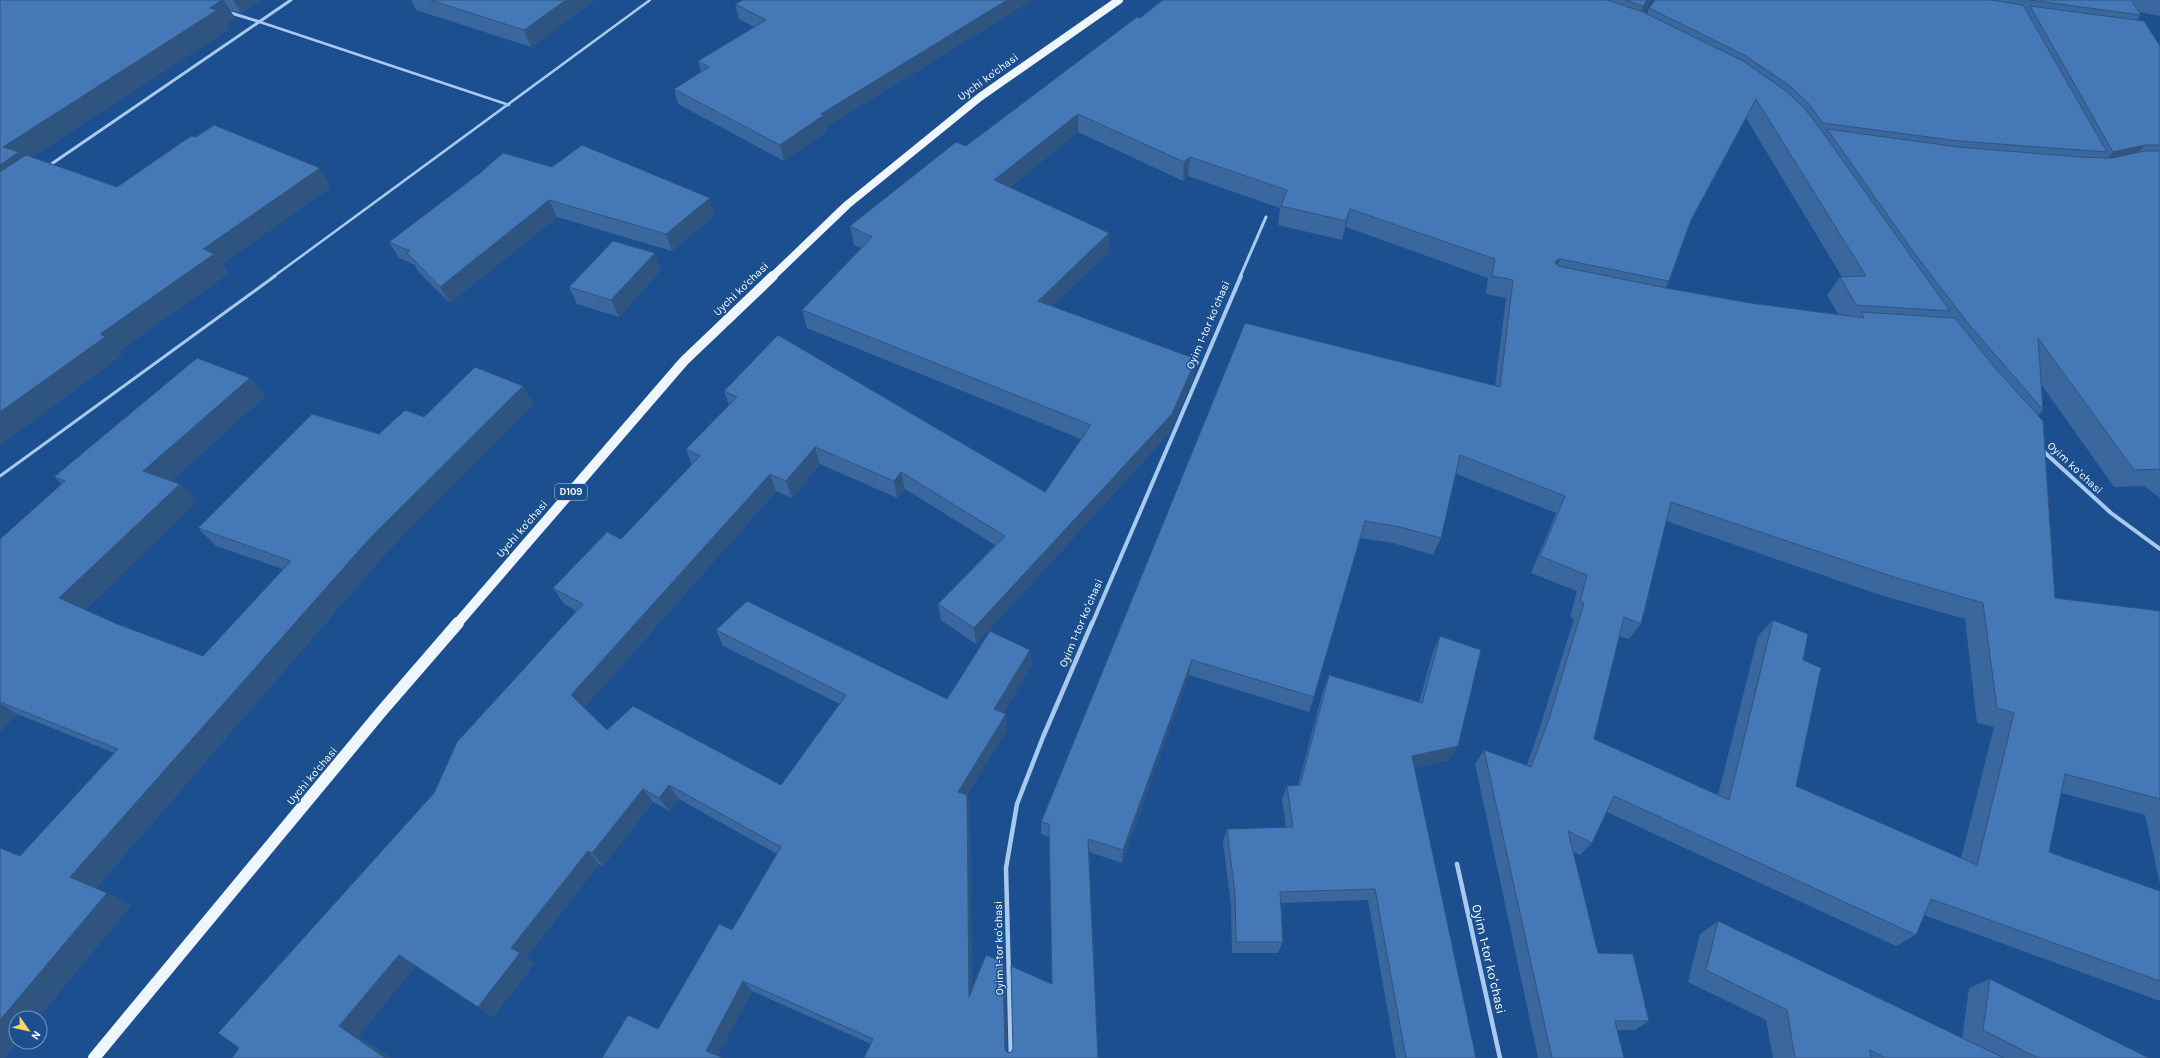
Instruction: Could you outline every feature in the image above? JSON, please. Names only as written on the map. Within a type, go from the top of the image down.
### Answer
[{"type":"main road","name":"Uychi ko'chasi","points":[[94,1058],[380,712],[684,361],[847,205],[980,96],[1119,0]]},
{"type":"street","points":[[46,168],[291,0]]},
{"type":"street","points":[[223,11],[260,22]]},
{"type":"street","name":"Oyim 1-tor koʻchasi","points":[[1011,1058],[1006,868],[1017,804],[1046,730],[1266,217]]},
{"type":"street","name":"Oyim koʻchasi","points":[[2041,449],[2111,512],[2160,549]]},
{"type":"street","name":"Oyim 1-tor koʻchasi","points":[[1457,864],[1500,1058]]},
{"type":"lane","points":[[0,476],[509,105],[650,0]]},
{"type":"lane","points":[[260,22],[509,105]]},
{"type":"building","points":[[0,0],[222,0],[210,8],[217,10],[3,147],[19,152],[0,165]]},
{"type":"building","points":[[430,0],[566,0],[524,30]]},
{"type":"building","points":[[743,0],[1007,0],[821,114],[824,115],[780,145],[674,89],[709,67],[698,61],[766,20],[735,4]]},
{"type":"building","points":[[1163,0],[1607,0],[1643,12],[1743,61],[1786,91],[1804,108],[1819,127],[1950,311],[1856,305],[1840,277],[1866,276],[1756,99],[1691,220],[1669,281],[1560,259],[1555,263],[1558,266],[1750,303],[1864,318],[1861,312],[1955,318],[1996,369],[2043,421],[2055,598],[2160,611],[2160,799],[2065,774],[2049,852],[2160,891],[2160,981],[1931,899],[1916,935],[1614,796],[1592,843],[1568,831],[1598,953],[1633,954],[1649,1021],[1615,1021],[1624,1058],[1552,1058],[1484,750],[1531,767],[1549,719],[1584,603],[1580,601],[1587,575],[1540,556],[1565,496],[1460,455],[1441,538],[1400,527],[1365,521],[1314,697],[1192,660],[1123,850],[1088,839],[1098,1058],[864,1058],[873,1039],[743,981],[706,1051],[721,1057],[720,1058],[602,1058],[628,1015],[658,1029],[719,924],[732,930],[781,847],[669,785],[659,798],[643,789],[592,853],[588,851],[511,948],[520,953],[478,1007],[399,955],[339,1026],[385,1058],[232,1058],[239,1048],[218,1033],[434,793],[457,742],[583,604],[553,588],[607,532],[621,539],[700,456],[686,449],[737,397],[724,391],[778,335],[1045,492],[1091,425],[802,310],[872,237],[850,226],[956,142],[966,146],[1137,17],[1140,18]],"holes":[[[1078,114],[1184,162],[1190,157],[1287,190],[1281,206],[1346,221],[1350,209],[1495,259],[1492,276],[1513,280],[1500,387],[1245,323],[1041,822],[1049,824],[1052,984],[1011,966],[1013,1049],[1008,1053],[1005,1050],[1003,962],[986,955],[969,997],[967,795],[958,792],[1006,714],[994,709],[1030,650],[990,631],[947,699],[747,601],[716,630],[846,695],[781,785],[633,706],[607,730],[571,695],[770,474],[786,481],[815,447],[894,481],[901,472],[1005,536],[938,604],[974,628],[1172,414],[1196,359],[1038,301],[1109,233],[994,180]],[[1671,502],[1897,578],[1983,603],[1997,708],[2014,713],[1977,865],[1796,786],[1821,668],[1803,660],[1808,634],[1773,620],[1729,800],[1594,739],[1624,617],[1641,624]]]},
{"type":"building","points":[[1625,0],[1647,0],[1643,6]]},
{"type":"building","points":[[1655,0],[1990,0],[2023,5],[2107,152],[1959,141],[1823,123],[1809,104],[1790,86],[1746,56],[1649,8]]},
{"type":"building","points":[[2029,0],[2131,0],[2141,15]]},
{"type":"building","points":[[2030,6],[2144,21],[2160,46],[2160,145],[2145,145],[2113,152]]},
{"type":"building","points":[[214,125],[320,168],[203,249],[214,254],[100,334],[105,337],[0,412],[0,172],[26,155],[117,187],[191,136],[196,137]]},
{"type":"building","points":[[1827,129],[1958,147],[2080,157],[2112,158],[2145,151],[2160,151],[2160,469],[2134,470],[2038,338],[2043,410],[1967,322],[1915,254]]},
{"type":"building","points":[[582,145],[710,198],[666,234],[549,200],[440,287],[407,253],[410,251],[389,242],[480,173],[503,153],[552,167]]},
{"type":"building","points":[[613,241],[655,253],[611,300],[569,287]]},
{"type":"building","points":[[197,358],[250,378],[143,471],[180,484],[59,598],[117,624],[203,656],[291,561],[198,528],[312,414],[379,434],[405,410],[424,417],[475,367],[523,386],[371,537],[70,877],[107,893],[0,1020],[0,848],[20,856],[118,749],[0,702],[0,539],[65,481],[54,477]]},
{"type":"building","points":[[1440,636],[1481,650],[1458,746],[1412,756],[1476,1058],[1406,1058],[1375,889],[1280,892],[1283,942],[1236,942],[1235,894],[1227,829],[1293,827],[1287,786],[1300,785],[1329,675],[1422,703]]},
{"type":"building","points":[[1718,921],[2004,1058],[1885,1058],[1870,1050],[1871,1058],[1795,1058],[1787,1010],[1706,970]]},
{"type":"building","points":[[1990,979],[2149,1058],[2038,1058],[1983,1030]]}]
